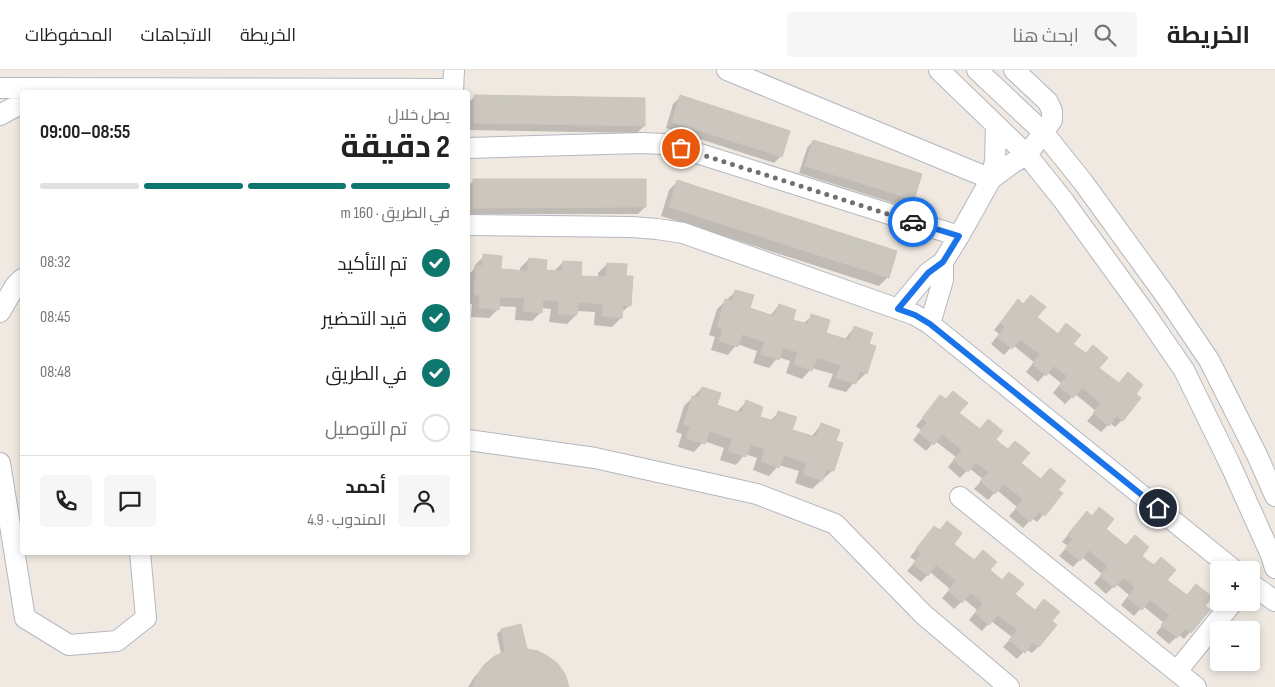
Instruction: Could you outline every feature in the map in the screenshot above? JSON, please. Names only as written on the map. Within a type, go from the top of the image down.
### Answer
[{"type":"street","points":[[727,70],[991,179]]},
{"type":"street","points":[[938,70],[1027,155],[1063,200],[1184,370],[1230,464],[1275,568]]},
{"type":"street","points":[[977,70],[1044,132],[1165,294],[1209,360],[1257,455],[1275,496]]},
{"type":"street","points":[[991,179],[1027,155],[1052,120],[1052,111],[1048,102],[1014,70]]},
{"type":"street","points":[[0,88],[47,90],[453,84]]},
{"type":"street","points":[[0,115],[20,104]]},
{"type":"street","points":[[898,309],[928,273],[943,262],[991,179],[995,161],[996,126]]},
{"type":"street","points":[[470,148],[664,144],[959,236]]},
{"type":"street","points":[[470,225],[632,227],[683,234],[915,315],[930,324],[1223,561]]},
{"type":"street","points":[[930,324],[944,280],[943,262]]},
{"type":"street","points":[[0,312],[20,281]]},
{"type":"street","points":[[470,440],[595,458],[757,494],[835,524],[924,616],[1009,687]]},
{"type":"street","points":[[0,463],[25,618],[69,645],[118,641],[146,618],[140,555]]},
{"type":"street","points":[[960,497],[1196,687]]},
{"type":"street","points":[[1260,590],[1275,601]]},
{"type":"street","points":[[1177,671],[1227,611]]},
{"type":"building","points":[[474,95],[645,98],[645,126],[474,123]]},
{"type":"building","points":[[680,95],[790,131],[782,157],[672,122]]},
{"type":"building","points":[[813,140],[922,174],[914,200],[805,166]]},
{"type":"building","points":[[473,179],[646,179],[646,207],[473,208]]},
{"type":"building","points":[[677,180],[897,251],[889,278],[669,207]]},
{"type":"building","points":[[483,254],[502,256],[501,269],[527,271],[529,258],[547,260],[546,270],[562,271],[563,261],[582,262],[581,276],[606,277],[607,263],[627,264],[626,276],[633,276],[631,306],[623,305],[622,318],[602,316],[603,304],[578,302],[577,315],[558,314],[559,301],[543,300],[542,313],[523,311],[525,298],[500,297],[499,310],[479,308],[480,295],[474,295],[476,266],[482,266]]},
{"type":"building","points":[[735,290],[754,295],[750,308],[774,316],[779,304],[796,310],[793,320],[808,324],[811,314],[830,320],[826,333],[849,340],[854,326],[873,333],[869,344],[876,346],[867,374],[860,371],[856,384],[836,378],[841,365],[817,358],[812,371],[794,364],[798,352],[783,348],[779,360],[761,354],[765,342],[742,334],[738,347],[719,341],[723,329],[717,327],[725,299],[732,301]]},
{"type":"building","points":[[1031,295],[1046,307],[1037,317],[1058,334],[1066,323],[1081,335],[1073,344],[1080,349],[1061,371],[1054,366],[1046,376],[1032,364],[1040,354],[1020,339],[1012,349],[997,337],[1005,327],[1000,323],[1018,299],[1023,304]]},
{"type":"building","points":[[1093,345],[1108,358],[1099,368],[1119,383],[1128,372],[1143,385],[1136,394],[1141,398],[1123,421],[1117,416],[1109,426],[1093,413],[1101,403],[1082,388],[1073,398],[1059,386],[1067,376],[1061,371],[1080,349],[1086,353]]},
{"type":"building","points":[[702,387],[721,393],[717,405],[741,413],[746,400],[763,407],[760,417],[775,421],[778,411],[797,417],[792,430],[816,437],[821,423],[840,430],[836,441],[843,443],[834,471],[827,469],[822,481],[803,474],[807,463],[784,455],[779,468],[761,461],[765,449],[750,444],[746,457],[728,451],[732,439],[709,431],[705,444],[686,438],[690,426],[684,424],[692,396],[699,398]]},
{"type":"building","points":[[953,391],[968,403],[959,413],[980,429],[988,419],[1003,431],[996,439],[1001,444],[982,467],[976,462],[968,472],[953,460],[962,450],[942,434],[934,445],[919,433],[927,422],[922,418],[940,395],[946,399]]},
{"type":"building","points":[[1015,441],[1030,453],[1021,463],[1041,479],[1050,468],[1066,481],[1058,490],[1063,493],[1045,516],[1039,512],[1030,522],[1015,509],[1023,499],[1004,484],[995,494],[980,481],[989,472],[982,467],[1001,444],[1008,449]]},
{"type":"building","points":[[1099,507],[1114,519],[1106,529],[1126,545],[1135,535],[1149,547],[1142,556],[1148,561],[1130,583],[1123,578],[1114,588],[1100,576],[1108,566],[1089,550],[1080,561],[1065,549],[1073,539],[1068,534],[1087,511],[1092,516]]},
{"type":"building","points":[[947,521],[962,533],[954,544],[974,560],[983,550],[997,562],[990,570],[996,575],[977,598],[971,593],[962,603],[948,591],[956,581],[936,565],[928,576],[913,564],[921,553],[916,549],[934,526],[940,530]]},
{"type":"building","points":[[1161,557],[1176,570],[1167,580],[1187,595],[1196,584],[1210,595],[1210,600],[1205,606],[1210,610],[1191,633],[1186,628],[1177,638],[1161,625],[1170,615],[1150,600],[1142,610],[1127,598],[1135,588],[1130,583],[1148,561],[1154,565]]},
{"type":"building","points":[[1009,572],[1024,584],[1015,594],[1035,610],[1044,599],[1060,612],[1052,621],[1057,625],[1039,647],[1033,643],[1025,653],[1009,640],[1018,630],[998,615],[989,625],[975,613],[983,603],[977,598],[996,575],[1002,580]]},
{"type":"building","points":[[521,624],[527,649],[505,651],[501,629]]},
{"type":"building","points":[[515,649],[538,651],[549,657],[558,664],[565,674],[569,687],[473,687],[477,675],[484,665],[493,657]]},
{"type":"way so far","points":[[681,148],[913,222]]},
{"type":"route","points":[[913,222],[959,236],[943,262],[935,266],[928,273],[898,309],[915,315],[930,324],[1158,508]]}]
